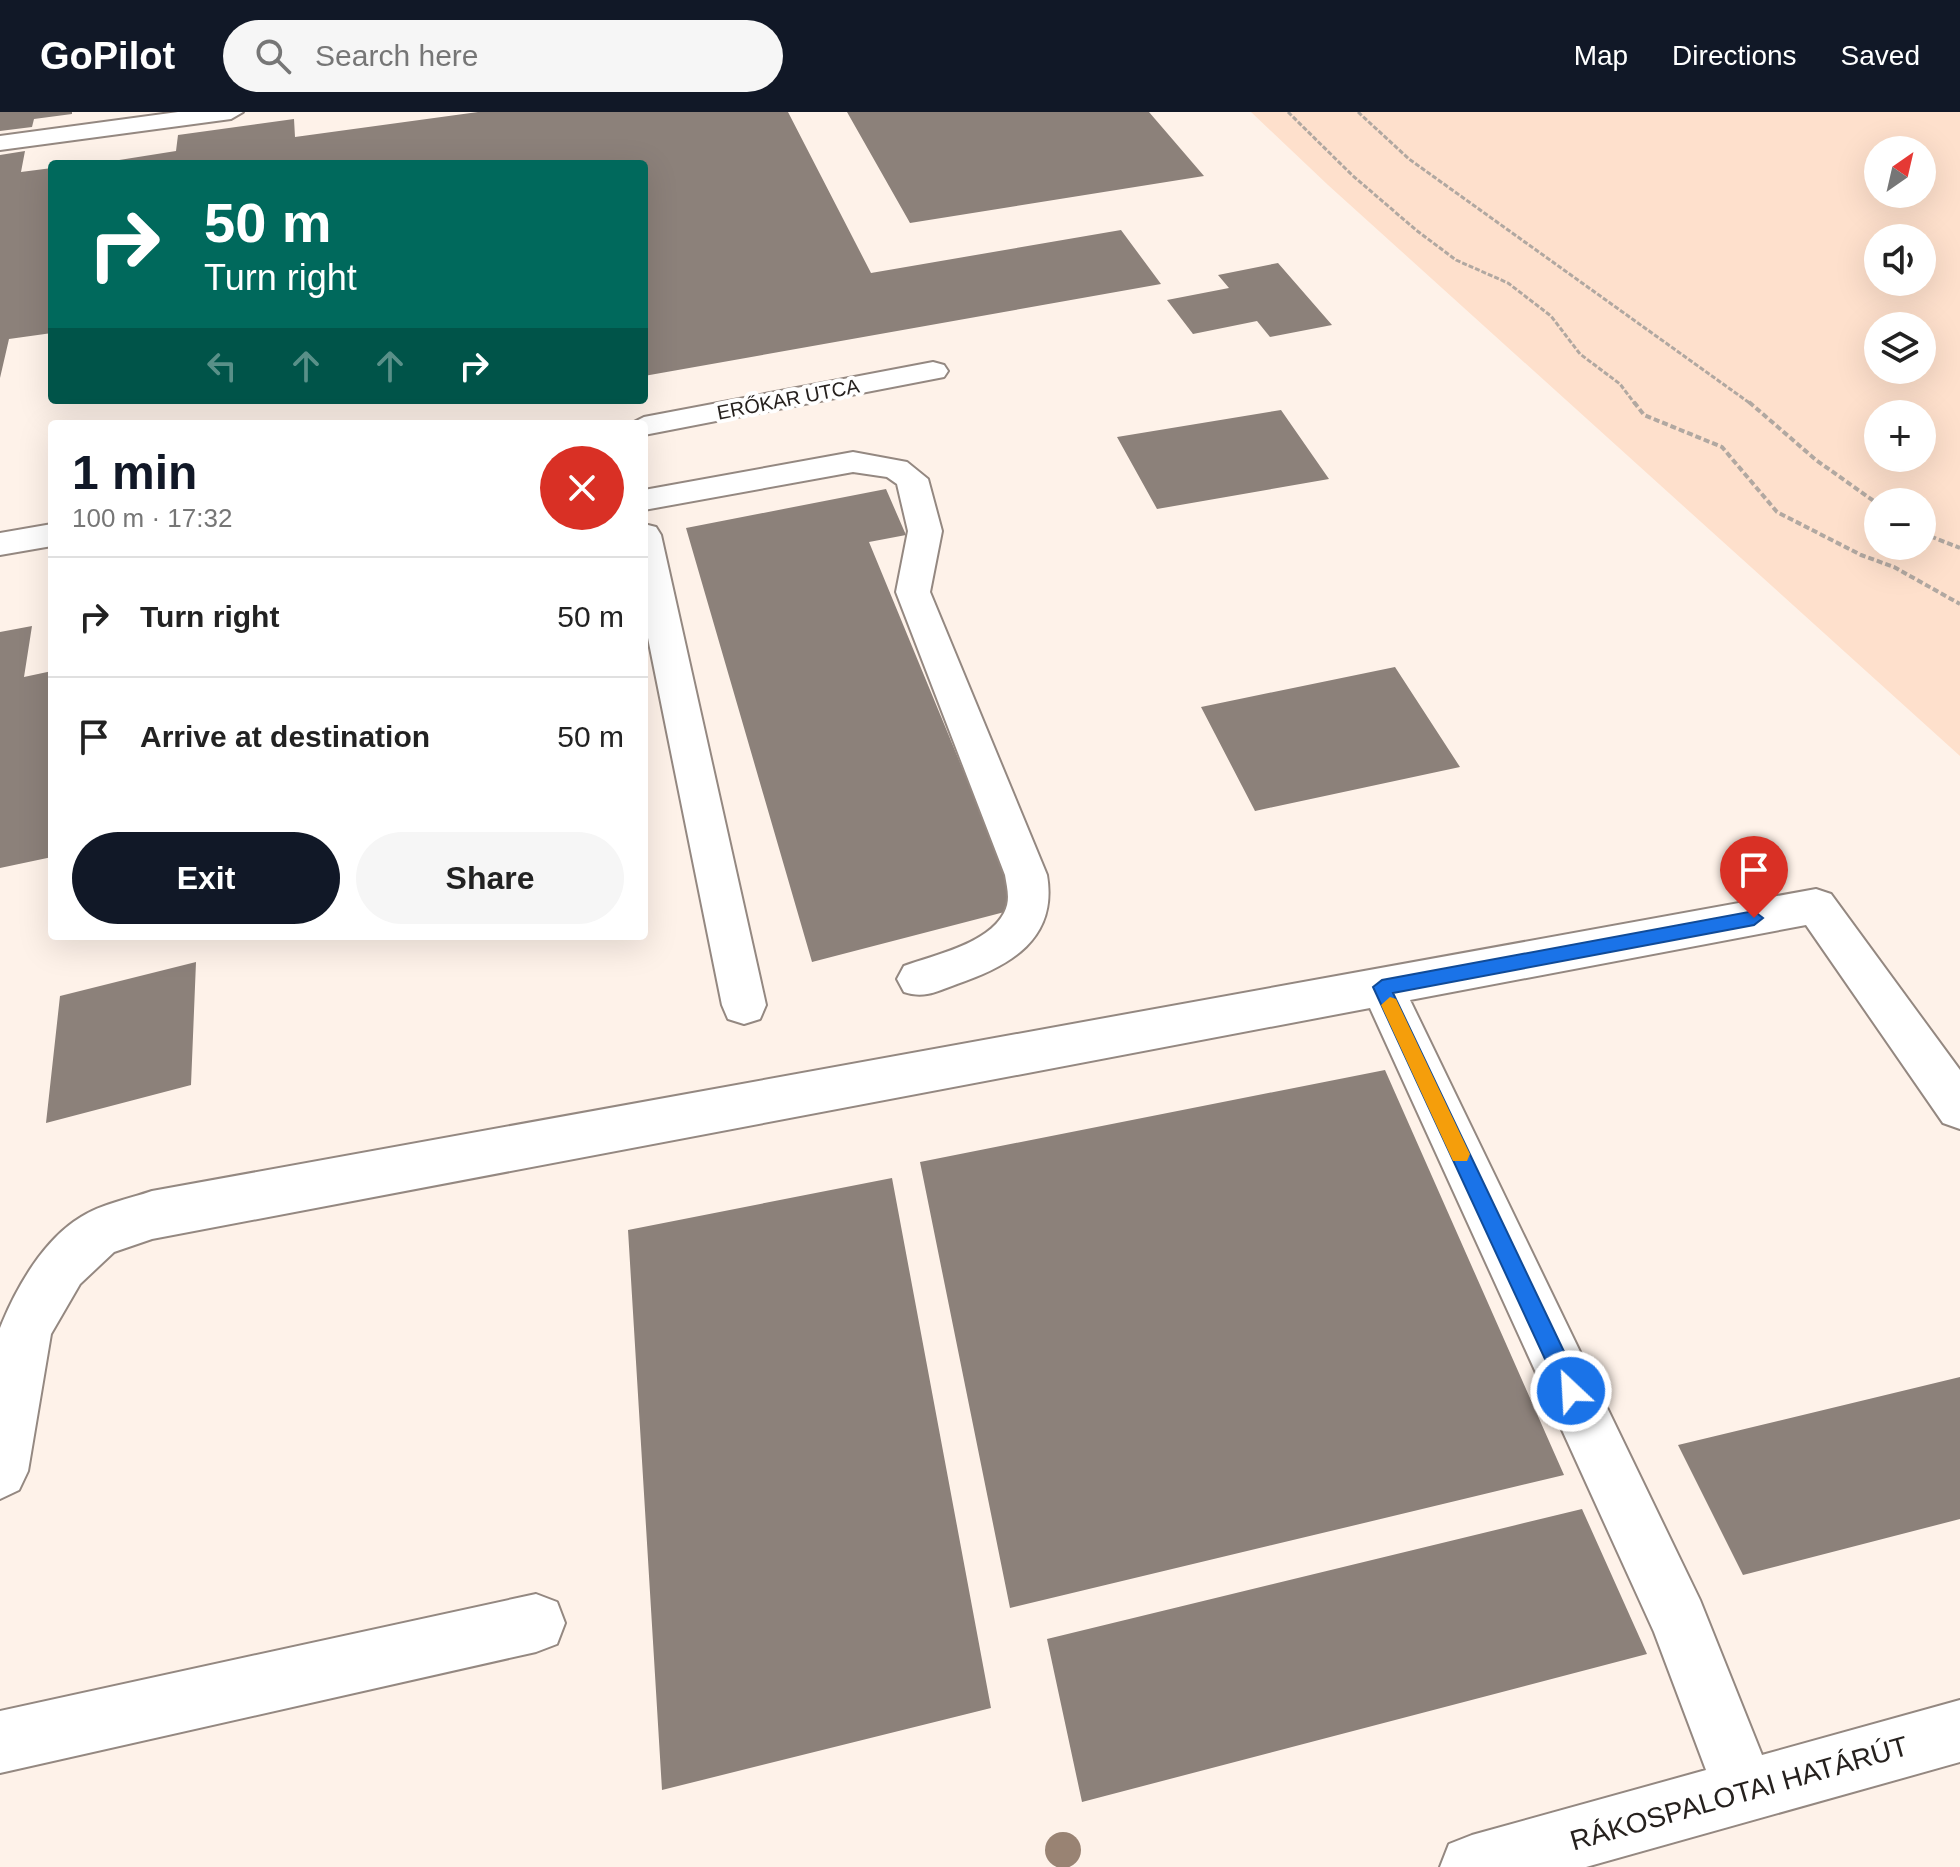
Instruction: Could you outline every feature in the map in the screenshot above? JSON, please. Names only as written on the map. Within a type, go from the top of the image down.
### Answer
[{"type":"street","points":[[0,143],[231,112]]},
{"type":"street","name":"ERŐKAR UTCA","points":[[648,425],[933,371]]},
{"type":"street","points":[[648,499],[853,462],[896,469],[912,479],[925,531],[913,592],[1026,875],[1030,902],[1022,918],[1001,944],[969,963],[919,979]]},
{"type":"street","points":[[0,544],[48,536]]},
{"type":"street","points":[[648,554],[744,1005]]},
{"type":"street","points":[[0,1471],[26,1327],[62,1267],[98,1234],[139,1220],[1816,906],[1960,1108]]},
{"type":"street","points":[[1382,987],[1679,1621],[1746,1793]]},
{"type":"street","points":[[0,1742],[536,1623]]},
{"type":"street","name":"RÁKOSPALOTAI HATÁRÚT","points":[[1472,1867],[1960,1731]]},
{"type":"path","points":[[1288,112],[1352,175],[1416,230],[1456,260],[1508,283],[1551,316],[1580,354],[1620,384],[1644,415],[1722,447],[1777,512],[1861,555],[1894,567],[1960,604]]},
{"type":"path","points":[[1358,112],[1409,159],[1767,415],[1816,460],[1864,494]]},
{"type":"path","points":[[1936,539],[1960,548]]},
{"type":"shaded area","points":[[1251,112],[1960,112],[1960,756],[1328,185]]},
{"type":"building","points":[[0,112],[72,114],[34,119],[32,127],[0,131]]},
{"type":"building","points":[[478,112],[788,112],[871,273],[1121,230],[1161,284],[648,375],[648,160],[119,160],[176,151],[178,135],[294,119],[295,137]]},
{"type":"building","points":[[847,112],[1149,112],[1204,176],[910,223]]},
{"type":"building","points":[[25,151],[21,172],[48,169],[48,334],[9,339],[0,378],[0,155]]},
{"type":"building","points":[[1278,263],[1332,325],[1270,337],[1257,321],[1193,334],[1167,300],[1229,288],[1218,275]]},
{"type":"building","points":[[1281,410],[1329,479],[1157,509],[1117,437]]},
{"type":"building","points":[[886,489],[906,535],[869,542],[1020,908],[812,962],[686,528]]},
{"type":"building","points":[[32,626],[24,677],[48,672],[48,858],[0,868],[0,632]]},
{"type":"building","points":[[1395,667],[1460,767],[1255,811],[1201,707]]},
{"type":"building","points":[[196,962],[191,1085],[46,1123],[60,996]]},
{"type":"building","points":[[1385,1070],[1564,1475],[1010,1608],[920,1162]]},
{"type":"building","points":[[892,1178],[991,1708],[662,1790],[628,1230]]},
{"type":"building","points":[[1960,1377],[1960,1519],[1743,1575],[1678,1445]]},
{"type":"building","points":[[1582,1509],[1647,1654],[1082,1802],[1047,1639]]},
{"type":"slow traffic","points":[[1390,1005],[1460,1154]]},
{"type":"route","points":[[1571,1391],[1382,987],[1754,918]]}]
